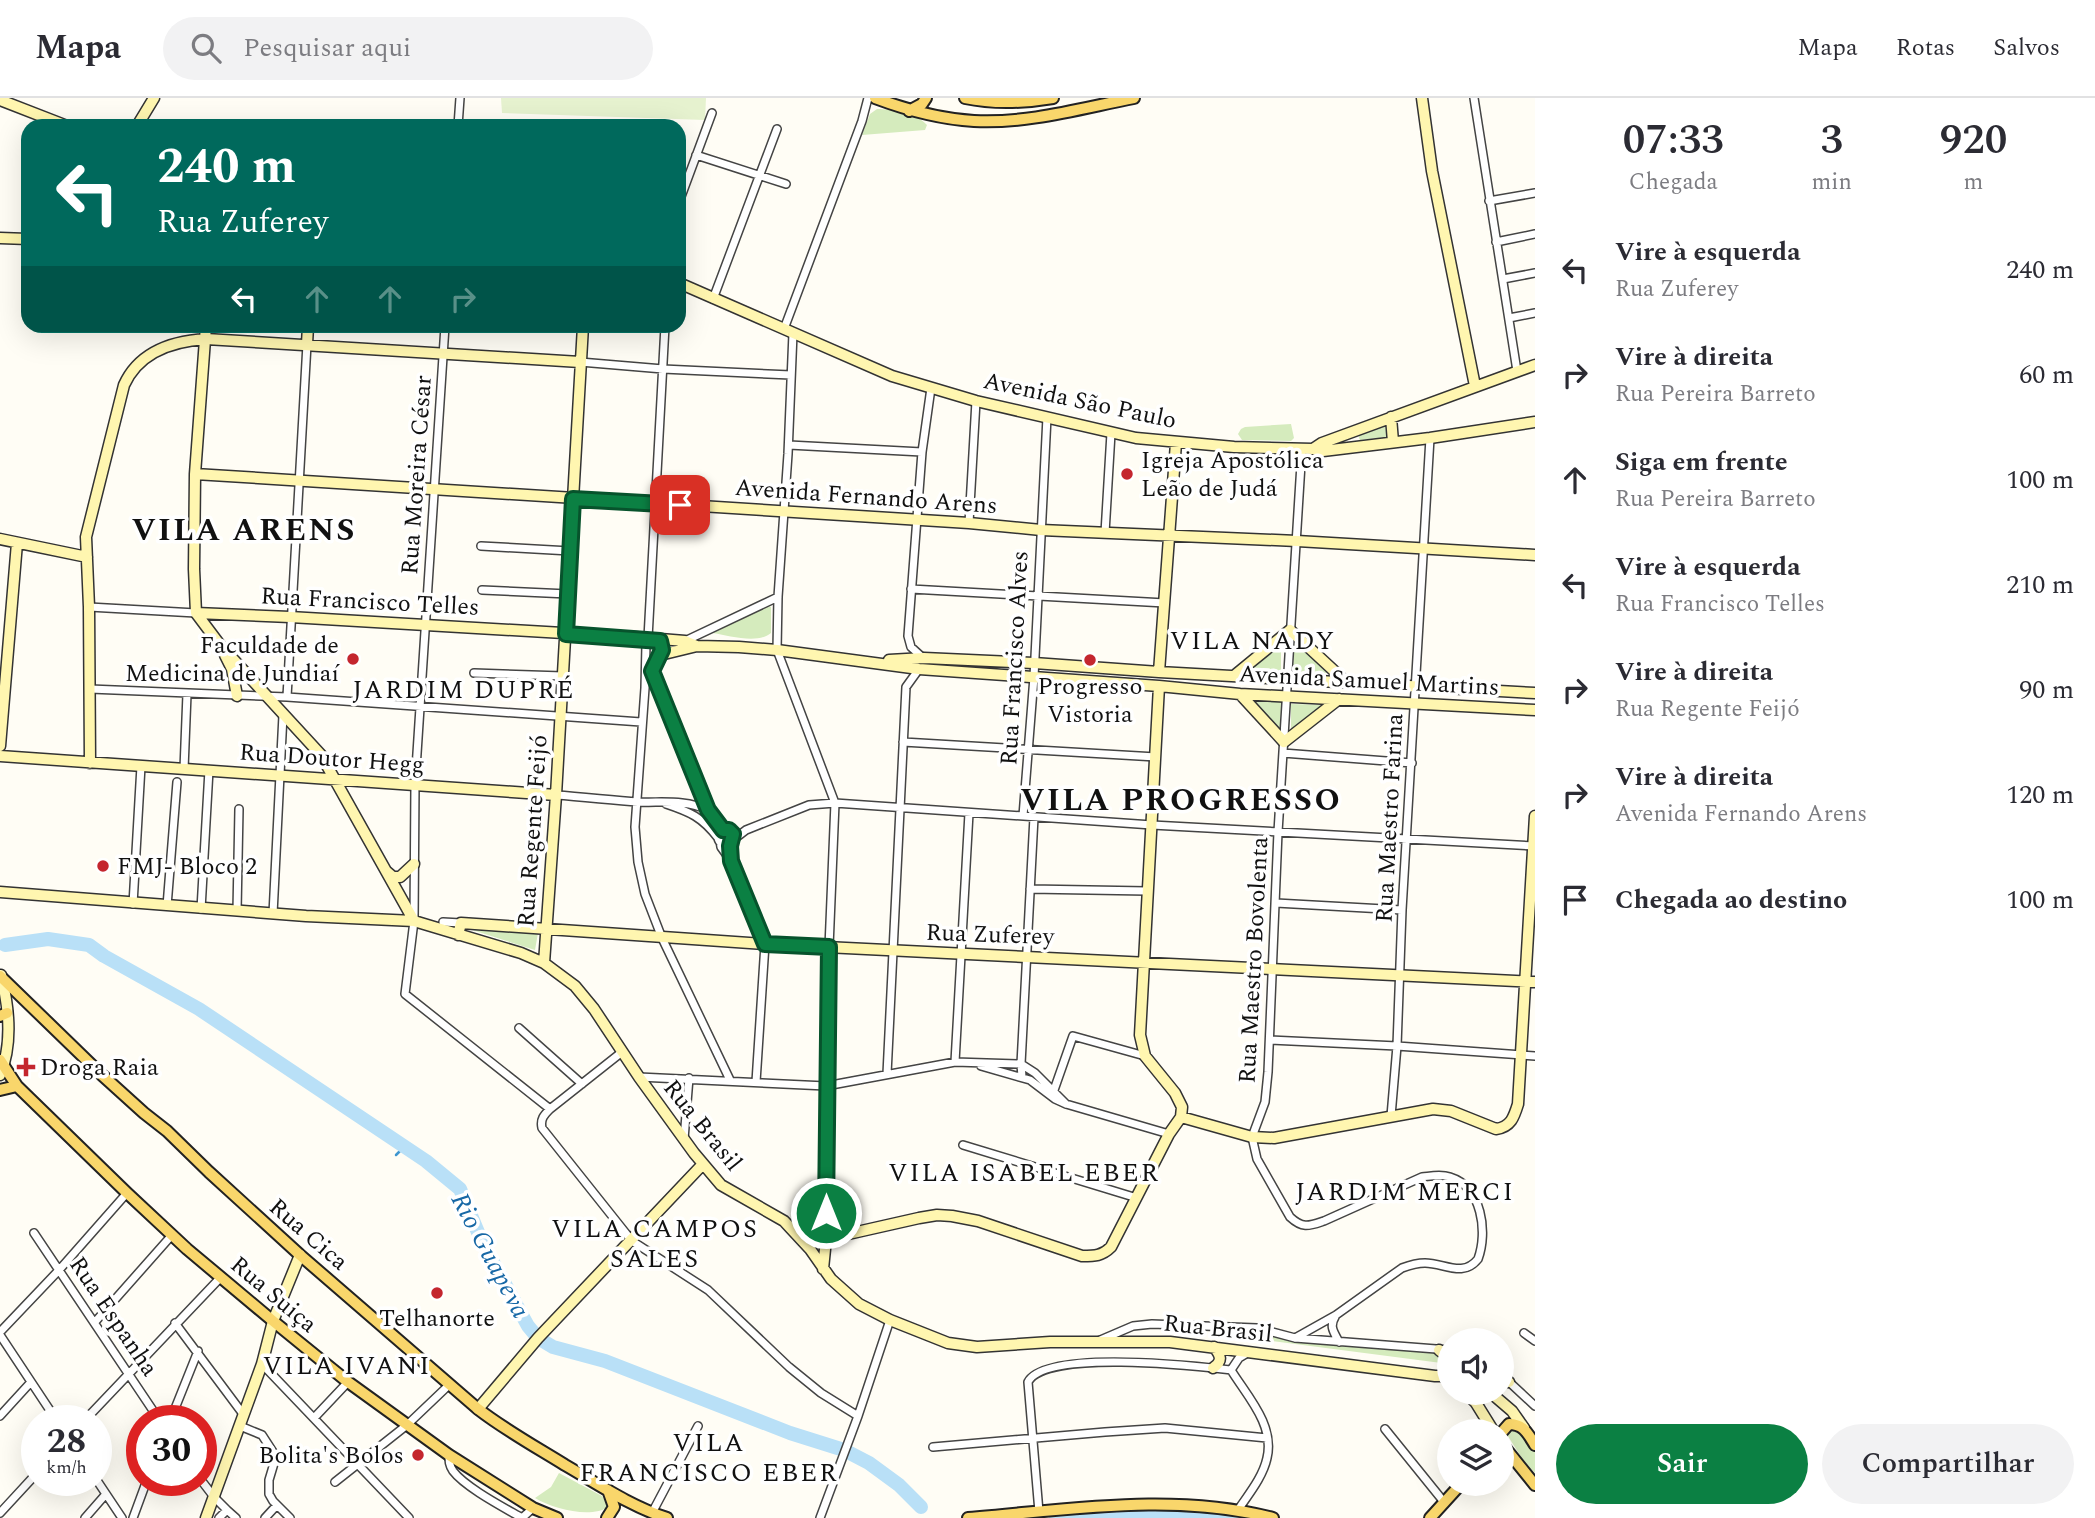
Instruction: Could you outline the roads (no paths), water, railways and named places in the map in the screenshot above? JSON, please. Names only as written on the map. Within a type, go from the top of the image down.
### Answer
[{"type":"main road","points":[[141,119],[154,98]]},
{"type":"main road","points":[[875,98],[909,111],[974,121],[1033,117],[1134,98]]},
{"type":"main road","points":[[909,111],[922,104],[926,98]]},
{"type":"main road","points":[[965,98],[1028,102],[1053,98]]},
{"type":"main road","points":[[1422,98],[1432,171],[1475,386]]},
{"type":"main road","points":[[0,100],[49,119]]},
{"type":"main road","points":[[0,238],[21,239]]},
{"type":"main road","name":"Avenida São Paulo","points":[[686,286],[892,376],[976,401],[1111,433],[1176,443],[1308,448],[1323,451],[1430,439],[1535,422]]},
{"type":"main road","points":[[206,333],[195,474],[196,613],[220,645],[321,755],[414,921]]},
{"type":"main road","points":[[307,344],[308,333]]},
{"type":"main road","name":"Rua Regente Feijó","points":[[544,963],[582,333]]},
{"type":"main road","points":[[90,763],[86,537],[124,384],[142,360],[166,346],[184,340],[206,339],[580,362]]},
{"type":"main road","points":[[1308,448],[1535,365]]},
{"type":"main road","points":[[1391,417],[1392,442]]},
{"type":"main road","points":[[1159,672],[1176,443]]},
{"type":"main road","name":"Avenida Fernando Arens","points":[[195,474],[969,523],[1041,530],[1535,555]]},
{"type":"main road","points":[[0,539],[87,557]]},
{"type":"main road","points":[[0,746],[5,638],[17,543]]},
{"type":"main road","name":"Rua Francisco Telles","points":[[196,613],[648,638]]},
{"type":"main road","points":[[1235,676],[1290,630],[1345,681]]},
{"type":"main road","name":"Avenida Samuel Martins","points":[[648,638],[697,646],[776,650],[919,669],[1240,694],[1535,710]]},
{"type":"main road","points":[[220,645],[232,669],[237,696]]},
{"type":"main road","points":[[659,656],[697,646]]},
{"type":"main road","points":[[919,669],[924,658]]},
{"type":"main road","name":"Avenida Samuel Martins","points":[[867,661],[924,658],[1034,663],[1535,693]]},
{"type":"main road","points":[[823,1269],[825,1239],[937,1215],[978,1221],[1082,1256],[1103,1254],[1111,1247],[1169,1134],[1181,1117],[1182,1107],[1175,1093],[1145,1056],[1140,1035],[1159,686]]},
{"type":"main road","points":[[1240,694],[1283,748],[1339,699]]},
{"type":"main road","name":"Rua Doutor Hegg","points":[[0,756],[556,794]]},
{"type":"main road","points":[[1181,1117],[1252,1137],[1274,1138],[1433,1109],[1451,1111],[1496,1129],[1510,1124],[1518,1104],[1521,1055],[1531,982],[1535,816]]},
{"type":"main road","points":[[386,870],[393,877],[400,877],[414,864]]},
{"type":"main road","points":[[0,892],[201,909],[414,921]]},
{"type":"main road","name":"Rua Brasil","points":[[414,921],[521,953],[544,963],[575,986],[594,1009],[684,1139],[721,1185],[784,1221],[810,1249],[840,1289],[859,1304],[890,1320],[948,1343],[977,1348],[1050,1342],[1170,1342],[1435,1376]]},
{"type":"main road","points":[[458,935],[461,923]]},
{"type":"main road","name":"Rua Zuferey","points":[[461,923],[765,944],[1531,982]]},
{"type":"main road","points":[[1,975],[8,1042],[1,1067]]},
{"type":"main road","name":"Rua Cica","points":[[1,975],[102,1075],[167,1131],[300,1255],[478,1409],[610,1492],[667,1518]]},
{"type":"main road","name":"Rua Suiça","points":[[1,1067],[17,1086],[172,1235],[348,1382],[449,1455],[533,1508],[557,1518]]},
{"type":"main road","points":[[0,1090],[17,1086]]},
{"type":"main road","points":[[478,1409],[544,1331],[703,1164]]},
{"type":"main road","points":[[206,1518],[262,1364],[273,1321],[300,1255]]},
{"type":"main road","points":[[1213,1368],[1221,1359],[1214,1348]]},
{"type":"main road","points":[[1505,1405],[1535,1445]]},
{"type":"main road","points":[[1514,1424],[1524,1428]]},
{"type":"main road","points":[[1514,1459],[1535,1485]]},
{"type":"main road","points":[[607,1518],[614,1507],[610,1492]]},
{"type":"main road","points":[[1430,1518],[1450,1496]]},
{"type":"main road","points":[[968,1518],[1140,1505],[1194,1505],[1238,1510],[1273,1518]]},
{"type":"main road","points":[[636,1518],[652,1513]]},
{"type":"street","points":[[458,119],[460,98]]},
{"type":"street","points":[[825,1239],[829,947],[835,803],[776,650],[789,445],[791,375],[788,331],[862,121],[867,98]]},
{"type":"street","points":[[1474,98],[1517,371]]},
{"type":"street","points":[[686,183],[712,113]]},
{"type":"street","points":[[713,299],[777,129]]},
{"type":"street","points":[[696,155],[786,184]]},
{"type":"street","points":[[1489,201],[1535,193]]},
{"type":"street","points":[[1496,242],[1535,234]]},
{"type":"street","points":[[1503,279],[1535,273]]},
{"type":"street","points":[[1509,318],[1535,313]]},
{"type":"street","name":"Rua Moreira César","points":[[444,333],[415,784],[414,921],[405,994],[550,1109]]},
{"type":"street","points":[[665,333],[635,827],[638,862],[645,894],[662,938],[730,1080]]},
{"type":"street","points":[[287,698],[307,344]]},
{"type":"street","points":[[580,362],[791,375]]},
{"type":"street","points":[[924,658],[911,647],[908,636],[922,452],[930,388]]},
{"type":"street","points":[[969,523],[976,401]]},
{"type":"street","name":"Rua Francisco Alves","points":[[1023,816],[1034,677],[1047,417]]},
{"type":"street","points":[[1105,533],[1111,433]]},
{"type":"street","name":"Rua Maestro Farina","points":[[1391,1116],[1430,439]]},
{"type":"street","points":[[789,445],[922,452]]},
{"type":"street","name":"Rua Maestro Bovolenta","points":[[1252,1137],[1265,1102],[1290,630],[1308,448]]},
{"type":"street","points":[[481,545],[570,551]]},
{"type":"street","points":[[911,589],[1165,603]]},
{"type":"street","points":[[482,590],[568,594]]},
{"type":"street","points":[[685,642],[778,597]]},
{"type":"street","name":"Rua Francisco Telles","points":[[89,607],[196,613]]},
{"type":"street","points":[[645,688],[662,650],[660,641]]},
{"type":"street","points":[[646,652],[659,656]]},
{"type":"street","points":[[887,1074],[906,687],[919,669]]},
{"type":"street","points":[[652,671],[708,810],[723,835],[727,857],[765,944],[756,1082]]},
{"type":"street","points":[[474,673],[563,676]]},
{"type":"street","points":[[90,689],[287,698],[641,722]]},
{"type":"street","points":[[184,769],[187,694]]},
{"type":"street","points":[[273,914],[283,715]]},
{"type":"street","points":[[903,742],[1156,757]]},
{"type":"street","points":[[1283,748],[1412,762]]},
{"type":"street","points":[[133,904],[141,766]]},
{"type":"street","points":[[201,909],[209,770]]},
{"type":"street","points":[[167,906],[177,782]]},
{"type":"street","name":"Rua Doutor Hegg","points":[[556,794],[638,802],[684,802],[708,810]]},
{"type":"street","name":"Rua Doutor Hegg","points":[[662,803],[686,810],[723,835]]},
{"type":"street","points":[[723,835],[747,830],[809,805],[835,803],[1152,825],[1534,846]]},
{"type":"street","points":[[237,911],[239,809]]},
{"type":"street","points":[[955,1062],[968,813]]},
{"type":"street","points":[[1022,1077],[1034,817]]},
{"type":"street","points":[[723,835],[724,844],[732,842],[747,830]]},
{"type":"street","points":[[723,835],[733,834],[731,861]]},
{"type":"street","points":[[1030,888],[1147,891]]},
{"type":"street","points":[[1276,904],[1402,910]]},
{"type":"street","name":"Rua Zuferey","points":[[443,922],[461,923]]},
{"type":"street","points":[[519,1028],[582,1084]]},
{"type":"street","points":[[1054,1090],[1073,1036],[1145,1056]]},
{"type":"street","points":[[1270,1040],[1535,1056]]},
{"type":"street","points":[[622,1052],[550,1109],[543,1116],[542,1128],[632,1241],[708,1290],[789,1367],[821,1393],[858,1416]]},
{"type":"street","points":[[639,1077],[826,1086],[955,1062],[1021,1064],[1035,1073],[1066,1104]]},
{"type":"street","points":[[970,1063],[1022,1077],[1066,1104],[1169,1134]]},
{"type":"street","points":[[684,1139],[689,1078]]},
{"type":"street","points":[[1252,1137],[1257,1159],[1290,1217],[1298,1224],[1310,1225],[1324,1221],[1423,1177],[1440,1175],[1452,1177],[1464,1185],[1479,1206],[1482,1245],[1474,1265],[1459,1269],[1428,1262],[1402,1268],[1336,1315],[1296,1338]]},
{"type":"street","points":[[963,1145],[1137,1198]]},
{"type":"street","points":[[47,1405],[0,1333],[127,1193]]},
{"type":"street","name":"Rua Espanha","points":[[34,1233],[150,1405]]},
{"type":"street","points":[[95,1322],[172,1235]]},
{"type":"street","points":[[99,1405],[220,1277]]},
{"type":"street","points":[[1336,1315],[1331,1323],[1339,1342]]},
{"type":"street","points":[[820,1518],[890,1320]]},
{"type":"street","points":[[176,1323],[243,1414]]},
{"type":"street","points":[[1098,1341],[1133,1326],[1152,1324],[1257,1328],[1296,1338],[1437,1349]]},
{"type":"street","points":[[1170,1342],[1172,1325]]},
{"type":"street","points":[[1524,1333],[1535,1341]]},
{"type":"street","points":[[176,1405],[198,1351]]},
{"type":"street","points":[[1231,1370],[1239,1358],[1249,1352]]},
{"type":"street","points":[[1039,1512],[1028,1382],[1031,1375],[1038,1371],[1080,1363],[1130,1361],[1231,1370]]},
{"type":"street","points":[[262,1364],[409,1518]]},
{"type":"street","points":[[1231,1370],[1258,1411],[1267,1438],[1267,1457],[1263,1469],[1238,1510]]},
{"type":"street","points":[[0,1416],[32,1382]]},
{"type":"street","points":[[314,1418],[348,1382]]},
{"type":"street","points":[[335,1482],[407,1425],[450,1384]]},
{"type":"street","points":[[1514,1387],[1535,1406]]},
{"type":"street","points":[[240,1426],[262,1435],[273,1451],[274,1467],[269,1494],[290,1518]]},
{"type":"street","points":[[652,1513],[698,1426]]},
{"type":"street","points":[[933,1447],[1166,1428],[1267,1438]]},
{"type":"street","points":[[1385,1429],[1444,1502]]},
{"type":"street","points":[[449,1455],[450,1466],[458,1476],[522,1518],[533,1508]]},
{"type":"street","points":[[0,1513],[21,1490]]},
{"type":"street","points":[[85,1518],[104,1496]]},
{"type":"street","points":[[107,1496],[122,1518]]},
{"type":"street","points":[[133,1518],[141,1496]]},
{"type":"street","points":[[214,1497],[236,1518]]},
{"type":"street","points":[[265,1518],[277,1506]]},
{"type":"street","points":[[219,1518],[227,1510]]},
{"type":"waterway","name":"Rio Guapeva","points":[[5,945],[48,939],[89,945],[199,1009],[426,1161],[460,1189],[482,1242],[528,1326],[538,1338],[553,1347],[605,1361],[790,1433],[844,1450],[869,1463],[899,1485],[921,1507]]},
{"type":"waterway","points":[[396,1155],[404,1147]]},
{"type":"waterway","name":"Rio Guapeva","points":[[1056,1518],[1146,1511],[1236,1518]]},
{"type":"place","name":"Igreja Apostólica Leão de Judá","points":[[1127,474]]},
{"type":"place","name":"Faculdade de Medicina de Jundiaí","points":[[353,659]]},
{"type":"place","name":"Progresso Vistoria","points":[[1090,660]]},
{"type":"place","name":"FMJ- Bloco 2","points":[[103,866]]},
{"type":"place","name":"Droga Raia","points":[[26,1067]]},
{"type":"place","name":"Telhanorte","points":[[437,1293]]},
{"type":"place","name":"Bolita's Bolos","points":[[418,1455]]},
{"type":"district","name":"VILA ARENS","points":[[244,529]]},
{"type":"district","name":"VILA NADY","points":[[1253,640]]},
{"type":"district","name":"JARDIM DUPRÉ","points":[[464,689]]},
{"type":"district","name":"VILA PROGRESSO","points":[[1181,799]]},
{"type":"district","name":"VILA ISABEL EBER","points":[[1024,1172]]},
{"type":"district","name":"JARDIM MERCI","points":[[1405,1191]]},
{"type":"district","name":"VILA CAMPOS SALES","points":[[655,1243]]},
{"type":"district","name":"VILA IVANI","points":[[347,1365]]},
{"type":"district","name":"VILA FRANCISCO EBER","points":[[709,1457]]}]
